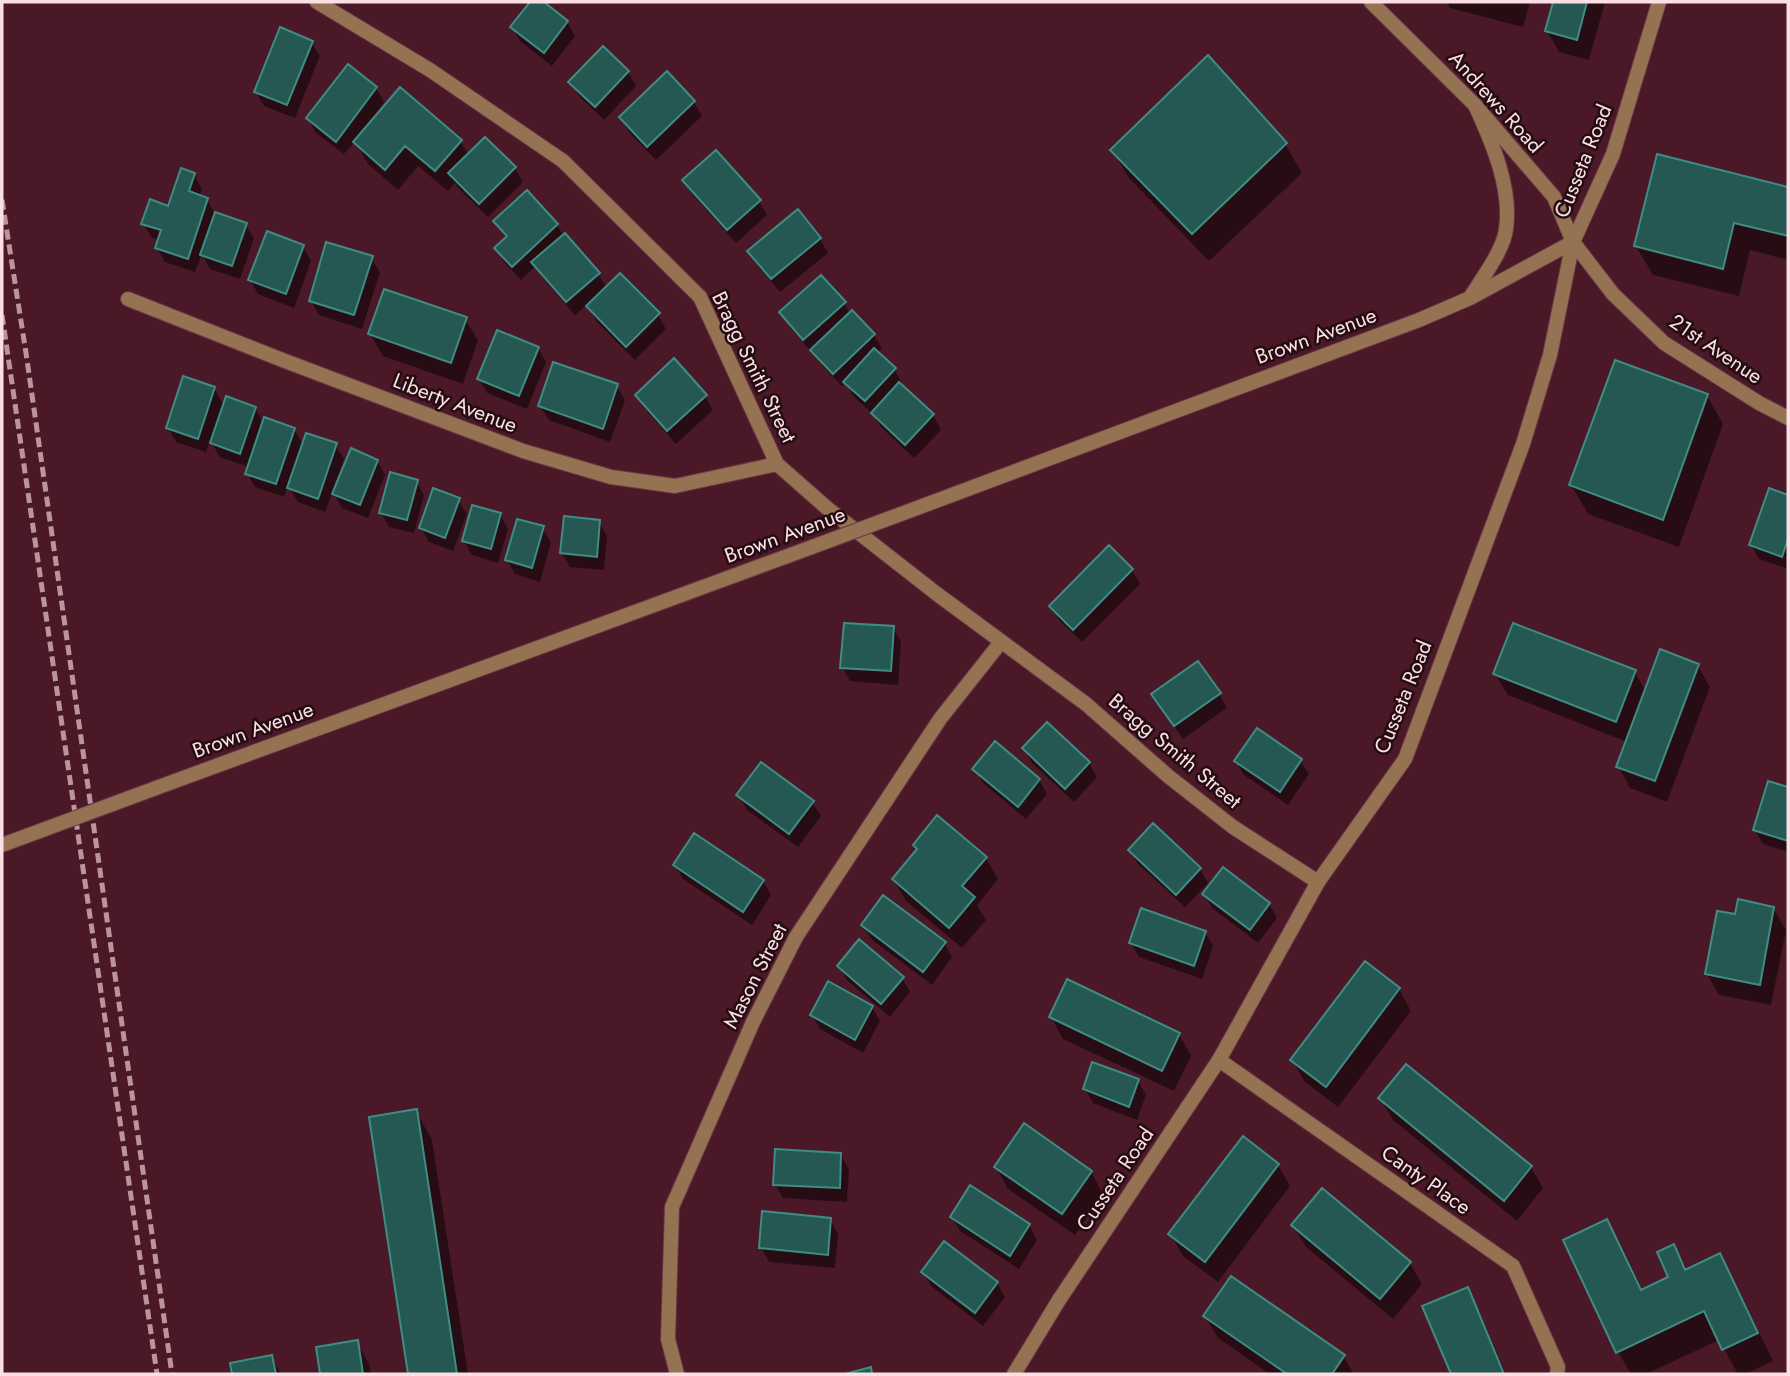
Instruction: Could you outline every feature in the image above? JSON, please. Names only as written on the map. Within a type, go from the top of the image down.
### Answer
[{"type":"street","name":"Bragg Smith Street","points":[[317,2],[430,70],[563,161],[700,297],[777,464],[827,508],[937,594],[1086,704],[1168,776],[1233,827],[1318,882]]},
{"type":"street","name":"Andrews Road","points":[[1371,2],[1475,105],[1554,197],[1573,242]]},
{"type":"street","name":"Cusseta Road","points":[[1014,1374],[1059,1300],[1219,1060],[1318,882],[1405,759],[1523,444],[1550,355],[1573,242],[1614,154],[1660,2]]},
{"type":"street","points":[[1470,298],[1495,256],[1506,231],[1502,174],[1490,136],[1475,105]]},
{"type":"street","name":"Brown Avenue","points":[[2,845],[1419,320],[1470,298],[1573,242]]},
{"type":"street","name":"21st Avenue","points":[[1573,242],[1613,294],[1664,343],[1759,403],[1788,418]]},
{"type":"street","name":"Liberty Avenue","points":[[128,299],[523,451],[611,477],[675,486],[777,464]]},
{"type":"street","name":"Mason Street","points":[[677,1374],[668,1339],[672,1207],[747,1034],[796,937],[940,719],[1001,642]]},
{"type":"street","name":"Canty Place","points":[[1219,1060],[1513,1266],[1558,1367],[1557,1374]]},
{"type":"building","points":[[530,2],[544,2],[568,21],[544,53],[510,27]]},
{"type":"building","points":[[1553,2],[1587,2],[1577,40],[1545,31]]},
{"type":"building","points":[[280,27],[313,41],[287,105],[254,92]]},
{"type":"building","points":[[603,46],[629,71],[595,107],[568,82]]},
{"type":"building","points":[[1208,55],[1287,143],[1192,234],[1110,150]]},
{"type":"building","points":[[348,64],[377,87],[336,142],[306,118]]},
{"type":"building","points":[[667,71],[695,101],[647,147],[619,117]]},
{"type":"building","points":[[400,87],[462,140],[435,171],[405,146],[385,170],[353,142]]},
{"type":"building","points":[[485,137],[516,167],[479,204],[448,173]]},
{"type":"building","points":[[716,150],[761,200],[727,230],[682,180]]},
{"type":"building","points":[[1657,154],[1788,187],[1788,236],[1734,223],[1723,269],[1634,246]]},
{"type":"building","points":[[181,168],[195,173],[189,191],[208,198],[188,259],[155,248],[161,230],[141,224],[150,199],[168,206]]},
{"type":"building","points":[[527,190],[558,224],[512,267],[494,248],[507,236],[493,221]]},
{"type":"building","points":[[798,209],[821,238],[771,279],[747,251]]},
{"type":"building","points":[[215,212],[247,223],[232,266],[200,255]]},
{"type":"building","points":[[267,231],[304,245],[286,294],[248,280]]},
{"type":"building","points":[[565,233],[600,273],[566,302],[531,262]]},
{"type":"building","points":[[326,242],[373,256],[354,315],[309,301]]},
{"type":"building","points":[[620,273],[660,313],[626,347],[586,306]]},
{"type":"building","points":[[821,275],[846,302],[803,340],[779,312]]},
{"type":"building","points":[[384,289],[467,317],[451,363],[368,334]]},
{"type":"building","points":[[852,310],[875,334],[833,374],[810,350]]},
{"type":"building","points":[[497,330],[539,347],[519,396],[477,379]]},
{"type":"building","points":[[874,348],[896,368],[865,401],[843,382]]},
{"type":"building","points":[[674,358],[707,395],[667,431],[635,395]]},
{"type":"building","points":[[1615,360],[1708,394],[1663,520],[1569,485]]},
{"type":"building","points":[[553,362],[618,384],[603,429],[538,406]]},
{"type":"building","points":[[183,376],[215,387],[198,439],[166,428]]},
{"type":"building","points":[[899,382],[934,414],[905,445],[871,413]]},
{"type":"building","points":[[226,396],[256,407],[240,454],[210,443]]},
{"type":"building","points":[[264,417],[295,428],[276,484],[245,474]]},
{"type":"building","points":[[306,433],[337,443],[318,499],[287,488]]},
{"type":"building","points":[[351,448],[378,460],[360,505],[332,494]]},
{"type":"building","points":[[390,472],[418,480],[407,520],[379,513]]},
{"type":"building","points":[[433,488],[460,498],[445,538],[419,528]]},
{"type":"building","points":[[1769,488],[1788,495],[1788,539],[1782,557],[1749,545]]},
{"type":"building","points":[[472,505],[501,513],[491,549],[462,541]]},
{"type":"building","points":[[564,516],[600,520],[597,557],[560,553]]},
{"type":"building","points":[[517,519],[544,526],[532,568],[505,560]]},
{"type":"building","points":[[1109,545],[1133,569],[1073,630],[1049,606]]},
{"type":"building","points":[[844,623],[894,626],[891,671],[840,668]]},
{"type":"building","points":[[1513,623],[1636,670],[1616,722],[1493,674]]},
{"type":"building","points":[[1660,649],[1699,664],[1655,781],[1616,767]]},
{"type":"building","points":[[1198,661],[1221,693],[1174,726],[1151,694]]},
{"type":"building","points":[[1047,722],[1090,762],[1065,789],[1022,748]]},
{"type":"building","points":[[1257,728],[1302,759],[1280,792],[1234,761]]},
{"type":"building","points":[[995,741],[1040,779],[1018,807],[972,769]]},
{"type":"building","points":[[761,762],[814,801],[789,834],[736,795]]},
{"type":"building","points":[[1768,781],[1788,787],[1788,841],[1753,830]]},
{"type":"building","points":[[937,815],[987,857],[962,886],[975,897],[949,928],[892,879],[917,849],[913,845]]},
{"type":"building","points":[[1153,823],[1201,868],[1176,895],[1128,850]]},
{"type":"building","points":[[694,833],[764,880],[743,912],[673,865]]},
{"type":"building","points":[[1223,867],[1270,903],[1250,930],[1202,894]]},
{"type":"building","points":[[883,895],[946,942],[923,972],[861,925]]},
{"type":"building","points":[[1738,899],[1774,907],[1760,985],[1705,974],[1717,911],[1735,914]]},
{"type":"building","points":[[1141,908],[1206,931],[1194,966],[1129,943]]},
{"type":"building","points":[[859,939],[904,977],[881,1004],[837,966]]},
{"type":"building","points":[[1365,961],[1400,988],[1326,1087],[1290,1060]]},
{"type":"building","points":[[1067,979],[1180,1033],[1162,1071],[1049,1017]]},
{"type":"building","points":[[828,981],[873,1006],[855,1040],[810,1015]]},
{"type":"building","points":[[1092,1062],[1139,1079],[1129,1107],[1083,1089]]},
{"type":"building","points":[[1406,1064],[1532,1166],[1504,1201],[1378,1098]]},
{"type":"building","points":[[417,1109],[457,1374],[408,1374],[369,1117]]},
{"type":"building","points":[[1024,1123],[1092,1171],[1062,1214],[994,1167]]},
{"type":"building","points":[[1243,1136],[1279,1164],[1205,1262],[1168,1234]]},
{"type":"building","points":[[775,1149],[841,1153],[840,1188],[773,1185]]},
{"type":"building","points":[[970,1185],[1030,1224],[1010,1256],[950,1217]]},
{"type":"building","points":[[1322,1188],[1411,1262],[1380,1299],[1291,1225]]},
{"type":"building","points":[[762,1211],[831,1218],[828,1255],[759,1248]]},
{"type":"building","points":[[1607,1219],[1641,1290],[1668,1277],[1657,1252],[1674,1244],[1685,1270],[1720,1253],[1758,1333],[1722,1350],[1704,1311],[1616,1353],[1563,1240]]},
{"type":"building","points":[[944,1241],[998,1282],[975,1313],[921,1272]]},
{"type":"building","points":[[1231,1276],[1345,1355],[1332,1374],[1287,1374],[1203,1316]]},
{"type":"building","points":[[1468,1287],[1504,1374],[1451,1374],[1422,1306]]},
{"type":"building","points":[[358,1340],[363,1374],[320,1374],[316,1347]]},
{"type":"building","points":[[272,1355],[276,1374],[232,1374],[230,1363]]},
{"type":"building","points":[[871,1367],[872,1374],[845,1374]]},
{"type":"railway","points":[[2,200],[172,1374]]},
{"type":"railway","points":[[2,315],[157,1374]]}]
